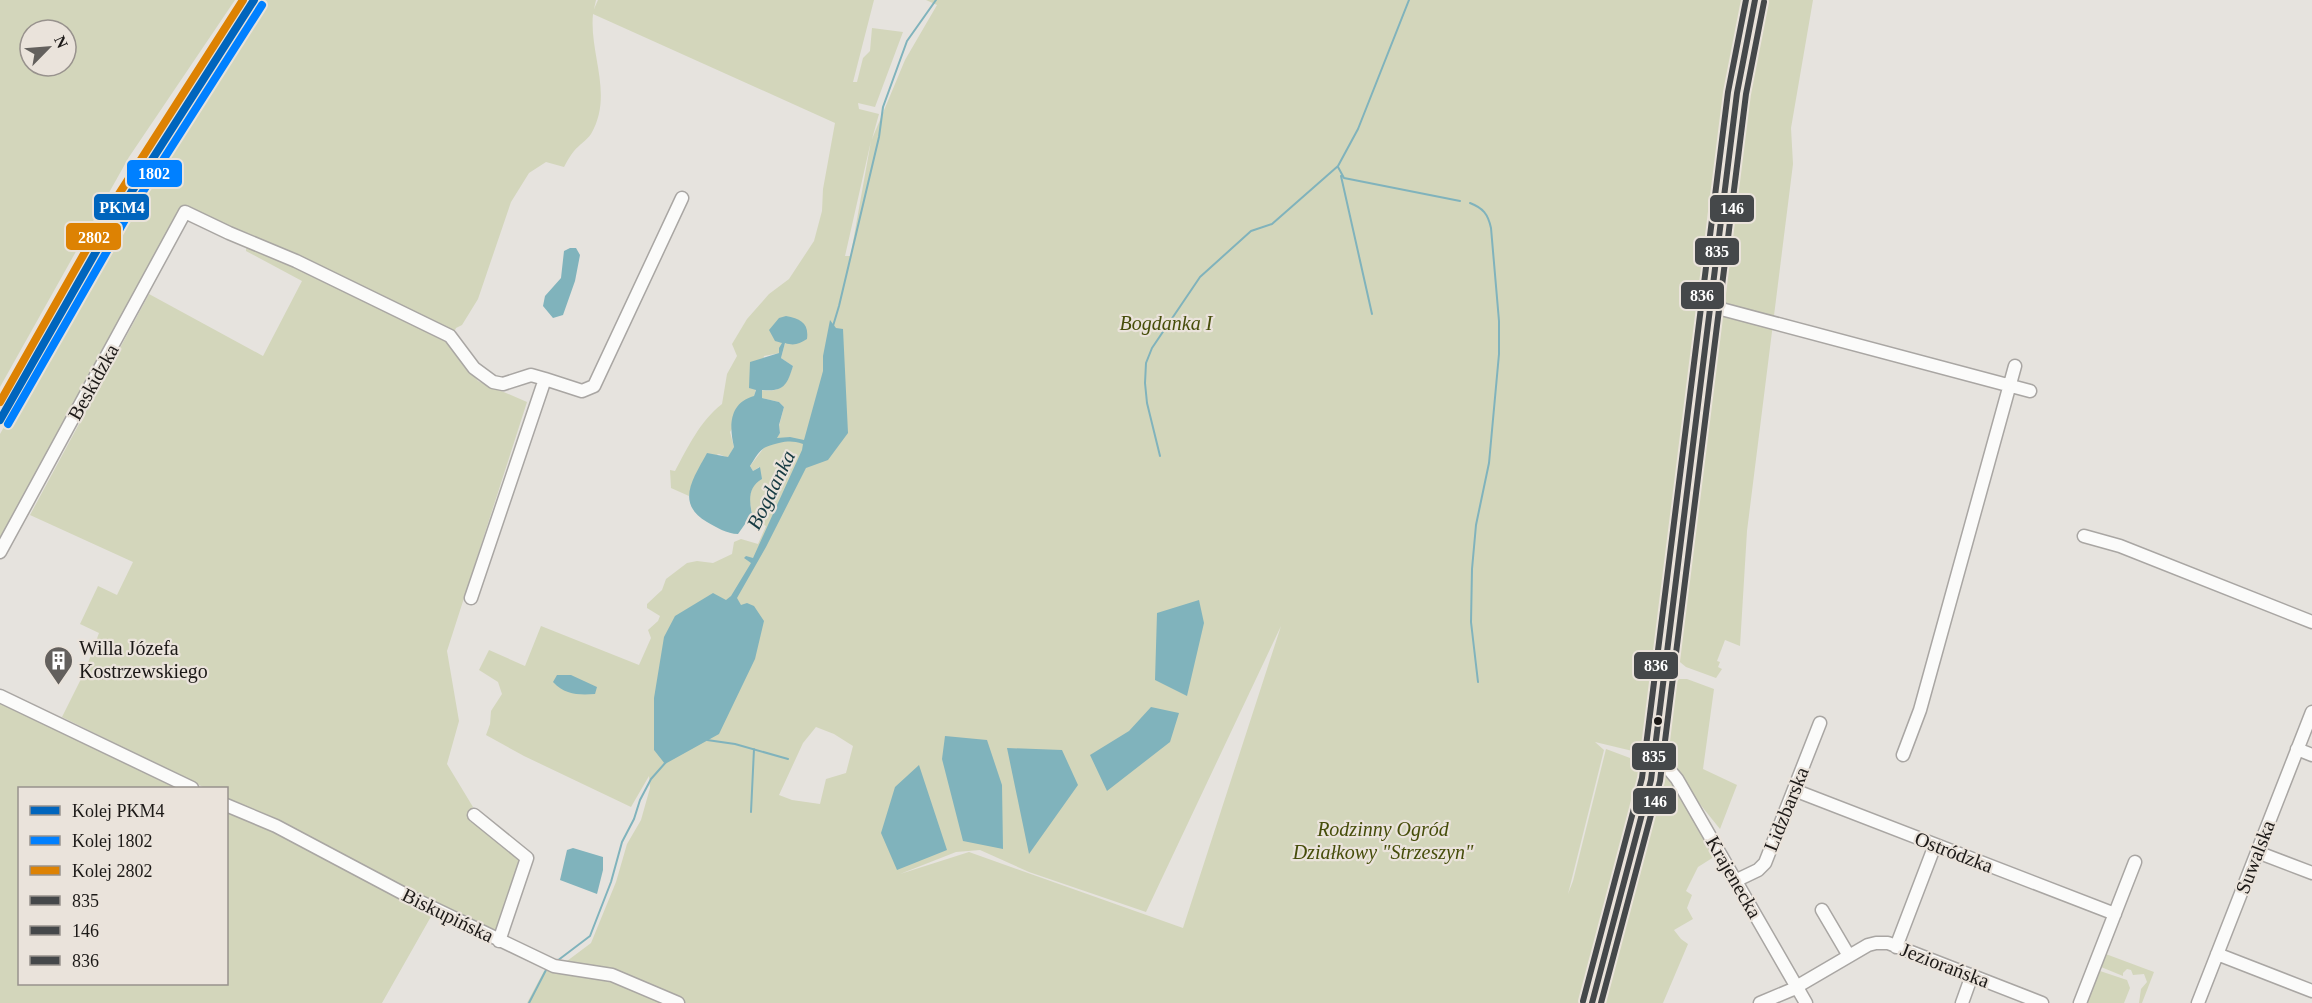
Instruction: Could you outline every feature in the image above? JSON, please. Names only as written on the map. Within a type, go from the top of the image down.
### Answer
[{"type":"street","points":[[1592,1003],[1642,820],[1654,759],[1737,93],[1755,0]]},
{"type":"street","points":[[471,598],[546,379],[582,391],[594,386],[682,198]]},
{"type":"street","name":"Beskidzka","points":[[0,552],[185,212],[296,261],[450,336],[474,368],[493,381],[503,384],[531,375],[546,379]]},
{"type":"street","points":[[1710,306],[2030,391]]},
{"type":"street","points":[[1903,756],[1920,710],[2015,366]]},
{"type":"street","points":[[2084,536],[2120,546],[2312,622]]},
{"type":"street","points":[[0,696],[188,787]]},
{"type":"street","name":"Suwalska","points":[[2198,1003],[2312,712]]},
{"type":"street","name":"Lidzbarska","points":[[1735,881],[1758,870],[1765,863],[1820,723]]},
{"type":"street","points":[[2298,749],[2312,755]]},
{"type":"street","name":"Krajenecka","points":[[1654,759],[1667,767],[1677,778],[1806,1003]]},
{"type":"street","name":"Ostródzka","points":[[1794,790],[2115,914]]},
{"type":"street","name":"Biskupińska","points":[[228,806],[276,826],[408,896],[554,966],[612,975],[678,1003]]},
{"type":"street","points":[[474,815],[527,858],[499,941]]},
{"type":"street","points":[[1896,947],[1935,845]]},
{"type":"street","points":[[2257,852],[2312,873]]},
{"type":"street","points":[[2080,1003],[2135,862]]},
{"type":"street","points":[[1822,910],[1849,956]]},
{"type":"street","name":"Jeziorańska","points":[[1760,1003],[1797,987],[1868,945],[1876,943],[1896,947],[2042,1003]]},
{"type":"street","points":[[2217,954],[2312,991]]},
{"type":"street","points":[[1962,1003],[1972,975]]},
{"type":"green space","points":[[0,0],[235,0],[129,157],[0,387]]},
{"type":"green space","points":[[259,0],[596,0],[594,9],[598,0],[874,0],[853,82],[857,82],[863,58],[870,51],[872,28],[903,32],[875,107],[858,103],[859,109],[879,114],[872,139],[905,60],[937,5],[926,0],[1749,0],[1732,74],[1650,748],[1643,746],[1641,753],[1595,742],[1604,750],[1568,894],[1606,749],[1646,764],[1584,1003],[527,1003],[544,971],[563,964],[591,943],[616,882],[627,844],[641,820],[650,788],[649,776],[631,807],[524,756],[486,735],[491,711],[502,694],[498,682],[479,670],[489,650],[525,666],[541,626],[639,665],[651,638],[648,630],[660,616],[647,608],[647,604],[662,590],[666,579],[687,563],[697,561],[713,563],[732,554],[734,542],[741,539],[758,544],[766,526],[750,517],[752,514],[749,498],[759,467],[753,471],[750,466],[766,445],[791,440],[790,437],[778,440],[776,438],[780,433],[779,426],[784,407],[779,402],[762,398],[761,390],[774,390],[786,382],[793,366],[781,358],[785,343],[782,343],[780,353],[764,356],[754,397],[730,432],[734,447],[728,458],[719,454],[703,461],[689,496],[671,488],[670,470],[675,471],[701,426],[722,404],[727,374],[737,356],[732,344],[747,319],[769,294],[789,279],[814,241],[822,211],[823,189],[835,123],[593,14],[594,44],[601,89],[598,119],[591,134],[574,151],[564,167],[546,162],[529,173],[511,202],[478,299],[462,325],[456,328],[450,341],[478,381],[527,402],[447,651],[459,721],[447,764],[473,807],[470,810],[470,822],[477,822],[523,858],[500,928],[494,932],[228,799],[228,787],[203,787],[62,717],[85,671],[99,633],[80,624],[98,586],[117,595],[133,562],[30,515],[149,294],[263,356],[302,281],[246,251],[247,237],[184,206],[0,542],[0,434],[144,178]],"holes":[[[871,141],[850,256],[845,256]],[[1281,626],[1183,928],[969,852],[900,874],[956,852],[980,850],[1029,872],[1146,912]],[[816,727],[834,734],[853,746],[846,773],[826,779],[820,804],[792,800],[779,795],[803,743]]]},
{"type":"green space","points":[[1766,0],[1813,0],[1791,128],[1793,164],[1747,531],[1740,646],[1725,640],[1717,661],[1720,662],[1718,667],[1722,669],[1716,678],[1686,667],[1675,658],[1746,102]]},
{"type":"green space","points":[[1679,679],[1687,679],[1714,689],[1703,769],[1737,785],[1720,829],[1699,803],[1698,805],[1663,750],[1671,689]]},
{"type":"green space","points":[[0,701],[181,787],[18,787],[18,985],[228,985],[228,809],[433,913],[382,1003],[0,1003]]},
{"type":"green space","points":[[1660,770],[1665,770],[1717,855],[1698,867],[1686,891],[1692,895],[1687,908],[1693,919],[1674,930],[1688,944],[1663,1003],[1596,1003],[1656,775]]},
{"type":"green space","points":[[2103,953],[2154,972],[2142,1003],[2139,1003],[2141,989],[2147,982],[2144,974],[2133,975],[2131,970],[2127,969],[2123,976],[2101,967],[2104,960]]},
{"type":"green space","points":[[2100,971],[2127,980],[2130,988],[2124,1003],[2086,1003]]},
{"type":"water","points":[[576,248],[580,255],[575,281],[563,315],[553,318],[543,306],[545,296],[561,278],[564,251]]},
{"type":"water","points":[[786,316],[805,325],[807,339],[796,344],[785,343],[781,358],[793,366],[789,378],[779,389],[762,390],[762,398],[779,402],[784,407],[779,425],[780,433],[777,438],[790,437],[804,440],[823,371],[823,356],[830,320],[836,328],[843,329],[848,433],[828,460],[806,468],[737,598],[741,605],[747,603],[754,606],[764,621],[755,659],[719,734],[665,764],[654,750],[654,698],[664,637],[675,616],[713,593],[726,600],[731,596],[751,563],[744,558],[746,556],[753,558],[802,450],[803,444],[788,442],[768,446],[759,453],[750,466],[753,471],[760,467],[762,479],[752,490],[750,499],[752,514],[738,534],[726,532],[707,522],[697,515],[692,507],[689,499],[692,481],[707,453],[728,457],[734,447],[732,423],[735,410],[746,399],[754,396],[756,390],[749,388],[750,362],[779,353],[782,343],[775,341],[769,330],[779,318]]},
{"type":"water","points":[[1199,600],[1204,623],[1187,696],[1155,680],[1157,613]]},
{"type":"water","points":[[557,675],[571,675],[597,687],[595,694],[578,694],[562,690],[553,682]]},
{"type":"water","points":[[1151,707],[1179,713],[1170,742],[1107,791],[1090,755],[1129,731]]},
{"type":"water","points":[[945,736],[987,740],[1002,785],[1003,849],[963,841],[942,759]]},
{"type":"water","points":[[1007,748],[1062,750],[1078,785],[1029,854]]},
{"type":"water","points":[[919,765],[947,850],[897,870],[881,833],[895,787]]},
{"type":"water","points":[[573,848],[603,857],[603,870],[597,894],[560,880],[567,850]]},
{"type":"waterway","name":"Bogdanka","points":[[833,326],[879,137],[883,107],[907,41],[936,0]]},
{"type":"waterway","points":[[1160,456],[1147,403],[1145,383],[1146,363],[1152,348],[1200,277],[1251,231],[1272,224],[1338,166],[1358,129],[1409,0]]},
{"type":"waterway","points":[[1338,167],[1344,178],[1460,201]]},
{"type":"waterway","points":[[1341,176],[1372,314]]},
{"type":"waterway","points":[[1470,203],[1484,212],[1491,228],[1499,321],[1499,354],[1489,463],[1476,525],[1472,569],[1471,622],[1478,682]]},
{"type":"waterway","points":[[707,740],[735,744],[788,759]]},
{"type":"waterway","points":[[751,812],[754,749]]},
{"type":"waterway","name":"Bogdanka","points":[[557,961],[590,936],[611,882],[622,842],[634,819],[640,800],[651,779],[666,762]]},
{"type":"waterway","name":"Bogdanka","points":[[529,1003],[546,970]]},
{"type":"rail line","name":"2802","points":[[0,402],[110,208],[243,0]]},
{"type":"rail line","name":"PKM4","points":[[0,420],[118,213],[254,0]]},
{"type":"rail line","name":"1802","points":[[8,424],[126,218],[262,5]]},
{"type":"transit line","name":"836","points":[[1583,1001],[1642,778],[1728,92],[1746,0]]},
{"type":"transit line","name":"835","points":[[1592,1003],[1651,780],[1737,93],[1755,0]]},
{"type":"transit line","name":"146","points":[[1601,1003],[1660,781],[1746,94],[1764,2]]},
{"type":"place","name":"Willa Józefa Kostrzewskiego","points":[[58,686]]},
{"type":"park label","name":"Bogdanka I","points":[[1166,323]]},
{"type":"park label","name":"Rodzinny Ogród Działkowy \"Strzeszyn\"","points":[[1383,840]]}]
